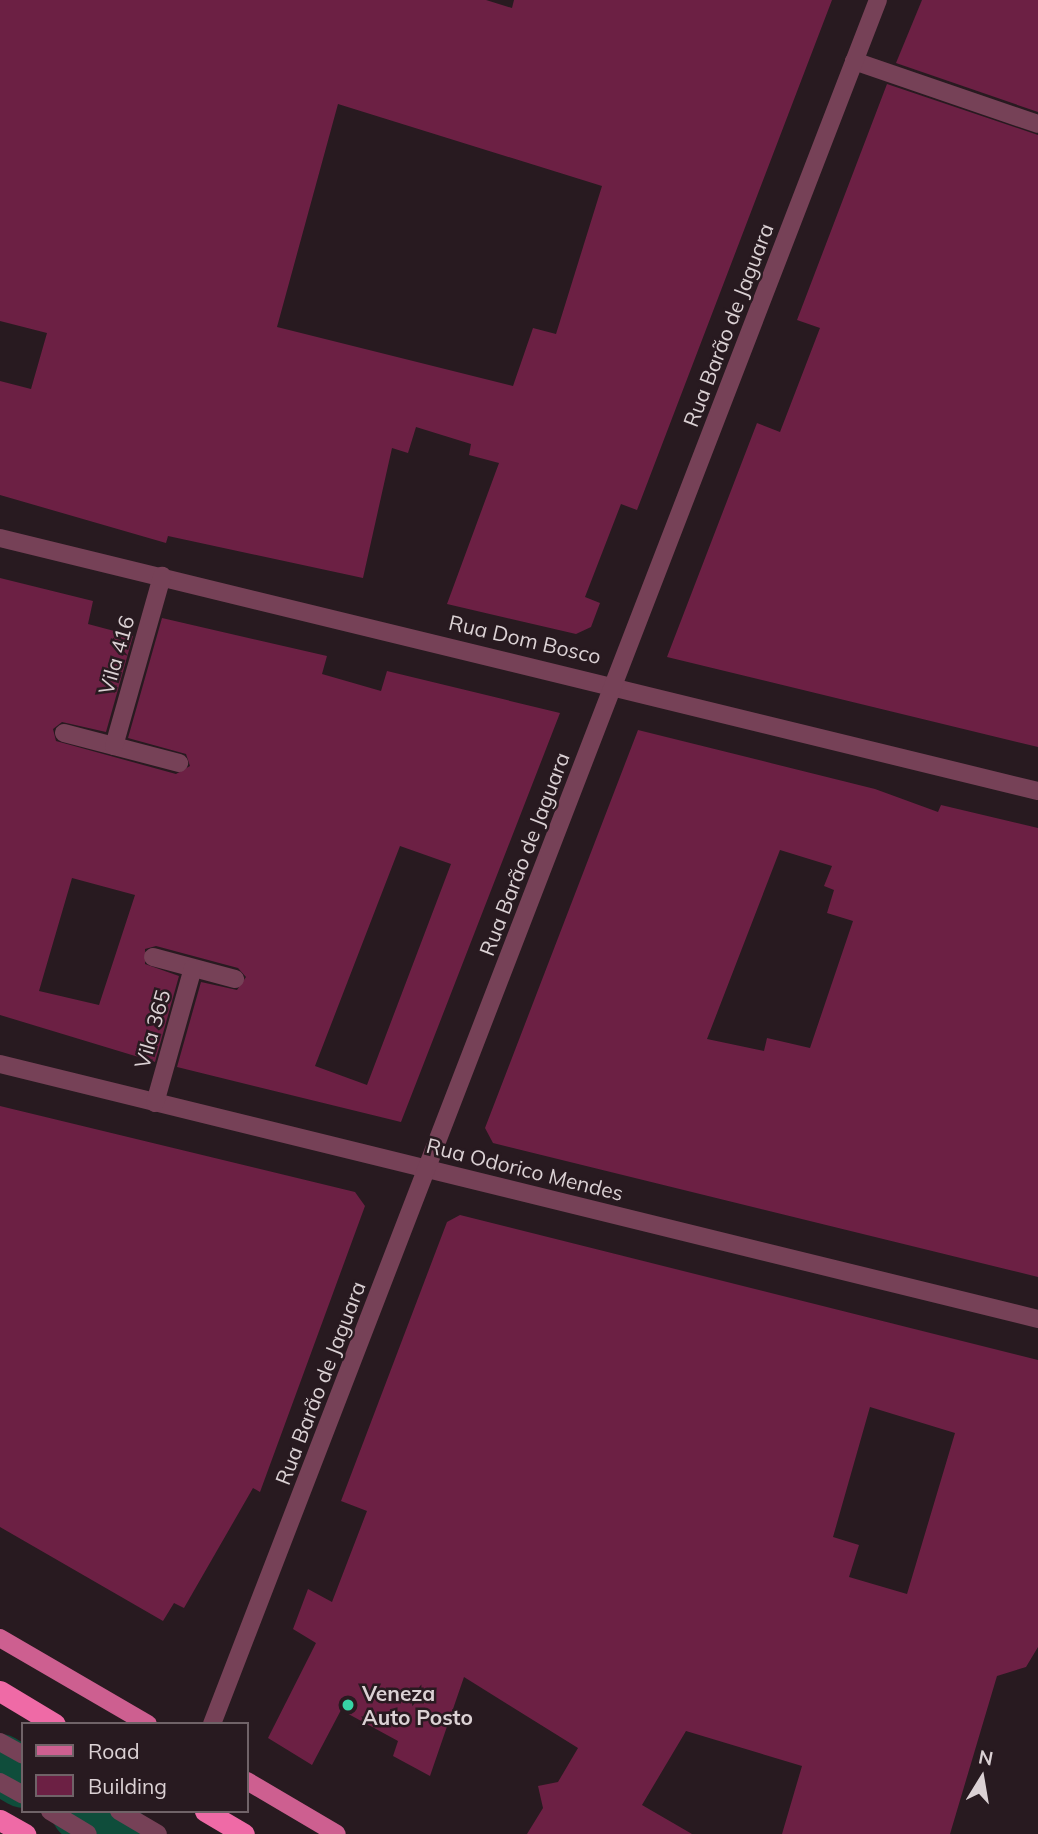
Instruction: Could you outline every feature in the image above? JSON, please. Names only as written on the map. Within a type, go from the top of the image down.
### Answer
[{"type":"highway","points":[[0,1691],[52,1722]]},
{"type":"highway","points":[[208,1813],[244,1834]]},
{"type":"highway","points":[[0,1820],[25,1834]]},
{"type":"main road","points":[[0,1638],[145,1722]]},
{"type":"main road","points":[[248,1782],[337,1834]]},
{"type":"street","name":"Rua Barão de Jaguara","points":[[213,1722],[878,0]]},
{"type":"street","points":[[854,61],[1038,124]]},
{"type":"street","name":"Rua Dom Bosco","points":[[0,538],[614,684],[1038,791]]},
{"type":"street","name":"Vila 416","points":[[114,746],[162,576]]},
{"type":"street","points":[[64,733],[179,763]]},
{"type":"street","name":"Vila 365","points":[[153,957],[235,979]]},
{"type":"street","name":"Vila 365","points":[[155,1102],[193,968]]},
{"type":"street","name":"Rua Odorico Mendes","points":[[0,1065],[1038,1319]]},
{"type":"street","points":[[0,1742],[21,1754]]},
{"type":"street","points":[[0,1782],[21,1794]]},
{"type":"street","points":[[53,1813],[88,1834]]},
{"type":"street","points":[[122,1813],[158,1834]]},
{"type":"building","points":[[0,0],[486,0],[512,8],[514,0],[832,0],[637,510],[621,504],[585,597],[600,603],[591,627],[576,634],[447,604],[499,463],[469,455],[471,444],[416,427],[408,453],[392,448],[363,578],[168,536],[166,543],[0,495],[0,381],[31,389],[47,333],[0,321]],"holes":[[[338,104],[602,186],[556,334],[533,328],[513,386],[277,327]]]},
{"type":"building","points":[[922,0],[1038,0],[1038,112],[896,63]]},
{"type":"building","points":[[887,84],[1038,135],[1038,747],[667,657],[757,423],[780,432],[820,328],[797,320]]},
{"type":"building","points":[[0,578],[93,601],[88,624],[133,636],[106,732],[62,722],[53,729],[56,741],[176,774],[190,766],[186,754],[128,738],[162,618],[327,656],[322,674],[381,691],[387,671],[560,713],[401,1122],[177,1067],[201,982],[237,990],[246,977],[238,968],[156,946],[145,949],[145,964],[179,976],[155,1062],[0,1015]],"holes":[[[400,846],[451,864],[367,1085],[315,1066]],[[72,878],[135,895],[99,1005],[39,991]]]},
{"type":"building","points":[[638,730],[875,789],[938,812],[941,805],[1038,828],[1038,1277],[493,1143],[485,1128]],"holes":[[[780,850],[832,866],[824,886],[834,890],[827,913],[853,921],[810,1048],[767,1038],[764,1051],[707,1039]]]},
{"type":"building","points":[[0,1106],[355,1192],[365,1206],[260,1492],[253,1488],[184,1608],[174,1603],[163,1621],[0,1527]]},
{"type":"building","points":[[460,1215],[1038,1360],[1038,1647],[1026,1667],[997,1676],[950,1834],[782,1834],[802,1766],[686,1731],[642,1805],[692,1834],[527,1834],[543,1808],[538,1786],[558,1782],[578,1748],[464,1677],[430,1776],[393,1756],[398,1741],[341,1710],[312,1765],[268,1738],[316,1643],[293,1629],[308,1589],[332,1602],[367,1511],[341,1501],[447,1222]],"holes":[[[870,1407],[955,1433],[907,1594],[849,1577],[859,1545],[833,1537]]]},
{"type":"waterway","points":[[0,1764],[21,1777]]},
{"type":"waterway","points":[[84,1813],[120,1834]]},
{"type":"place","name":"Veneza Auto Posto","points":[[348,1705]]}]
